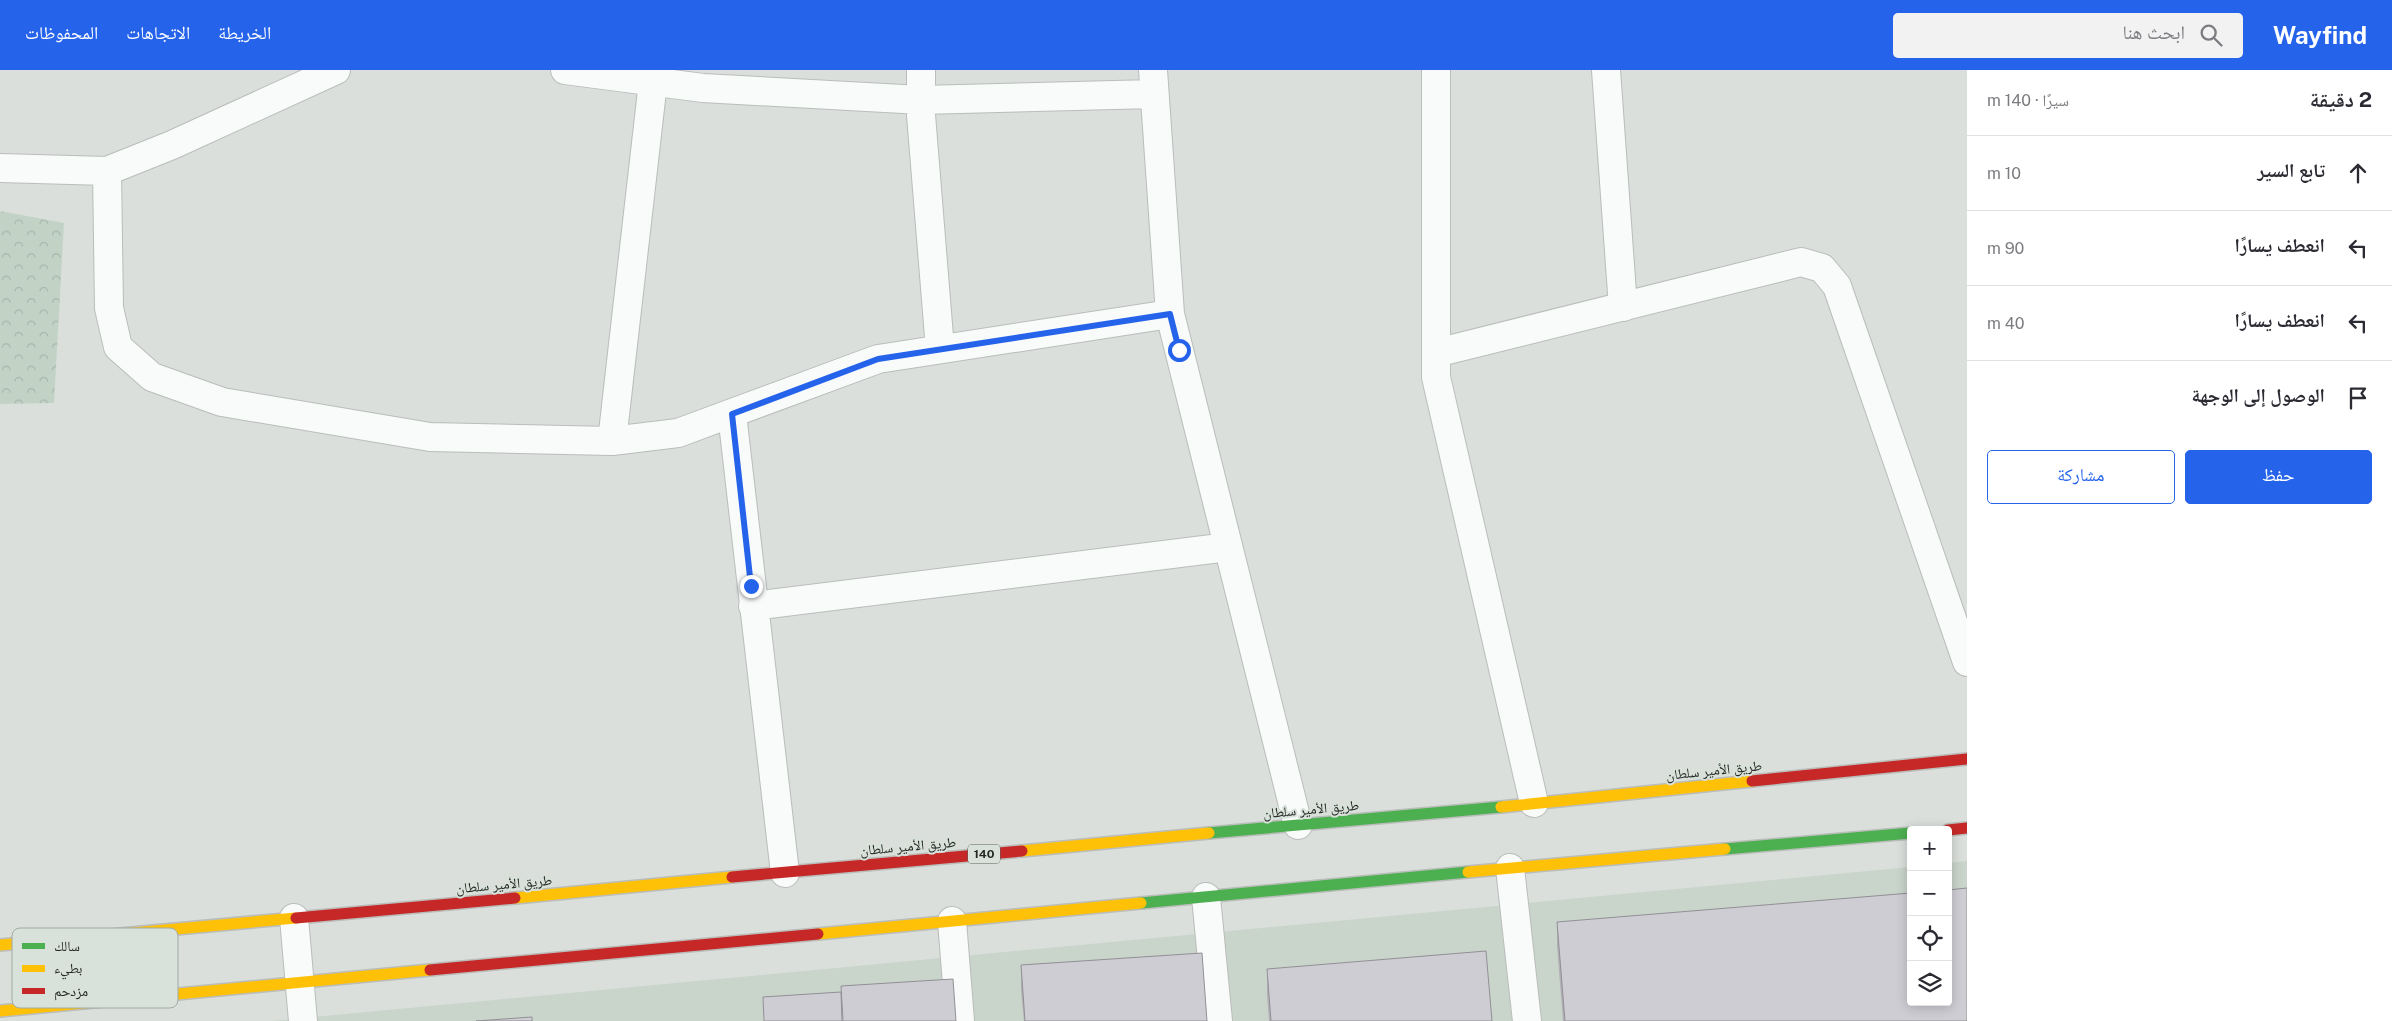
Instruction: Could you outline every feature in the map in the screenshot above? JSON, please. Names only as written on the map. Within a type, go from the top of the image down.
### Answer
[{"type":"highway","name":"طريق الأمير سلطان","points":[[178,929],[1534,803],[1967,760]]},
{"type":"highway","points":[[1952,830],[1967,828]]},
{"type":"highway","points":[[178,995],[1510,868],[1907,833]]},
{"type":"highway","points":[[0,1012],[41,1008]]},
{"type":"street","points":[[0,168],[107,171],[172,145],[336,70]]},
{"type":"street","points":[[565,70],[703,88],[921,100],[1153,82],[1170,314],[1298,825]]},
{"type":"street","points":[[921,70],[921,100],[940,349]]},
{"type":"street","points":[[1436,70],[1436,377],[1534,803]]},
{"type":"street","points":[[1606,70],[1623,307]]},
{"type":"street","points":[[612,442],[654,82]]},
{"type":"street","points":[[107,171],[109,308],[118,347],[152,377],[222,402],[430,437],[612,442],[678,433],[878,359],[1170,314]]},
{"type":"street","points":[[1436,353],[1801,262],[1822,268],[1837,286],[1967,662]]},
{"type":"street","points":[[732,414],[785,873]]},
{"type":"street","points":[[753,606],[1228,547]]},
{"type":"street","points":[[1510,868],[1526,1021]]},
{"type":"street","points":[[1206,897],[1218,1021]]},
{"type":"street","points":[[294,918],[303,1021]]},
{"type":"street","points":[[952,921],[960,1021]]},
{"type":"shaded area","points":[[1967,861],[1967,1021],[271,1021],[1907,867],[1907,1006],[1952,1006],[1952,863]]},
{"type":"green space","points":[[0,211],[64,223],[54,403],[0,404]]},
{"type":"building","points":[[1967,888],[1967,1021],[1565,1021],[1557,922],[1907,893],[1907,1006],[1952,1006],[1952,890]]},
{"type":"building","points":[[1486,951],[1492,1021],[1271,1021],[1267,969]]},
{"type":"building","points":[[1202,953],[1207,1021],[1025,1021],[1021,965]]},
{"type":"building","points":[[953,979],[956,1021],[843,1021],[841,986]]},
{"type":"building","points":[[841,992],[842,1021],[764,1021],[763,997]]},
{"type":"building","points":[[532,1017],[532,1021],[476,1021]]},
{"type":"traffic: fast","points":[[1209,833],[1501,807]]},
{"type":"traffic: fast","points":[[1725,849],[1907,833]]},
{"type":"traffic: fast","points":[[1141,903],[1468,872]]},
{"type":"traffic: slow","points":[[1501,807],[1752,781]]},
{"type":"traffic: slow","points":[[1022,851],[1209,833]]},
{"type":"traffic: slow","points":[[1468,872],[1725,849]]},
{"type":"traffic: slow","points":[[515,898],[732,877]]},
{"type":"traffic: slow","points":[[818,934],[1141,903]]},
{"type":"traffic: slow","points":[[178,929],[296,918]]},
{"type":"traffic: slow","points":[[0,945],[12,944]]},
{"type":"traffic: slow","points":[[178,994],[430,970]]},
{"type":"traffic: slow","points":[[0,1011],[31,1008]]},
{"type":"traffic: jam","points":[[1752,781],[1967,759]]},
{"type":"traffic: jam","points":[[1952,830],[1967,828]]},
{"type":"traffic: jam","points":[[732,877],[1022,851]]},
{"type":"traffic: jam","points":[[296,918],[515,898]]},
{"type":"traffic: jam","points":[[430,970],[818,934]]},
{"type":"route","points":[[751,586],[732,414],[878,359],[1170,314],[1179,350]]}]
